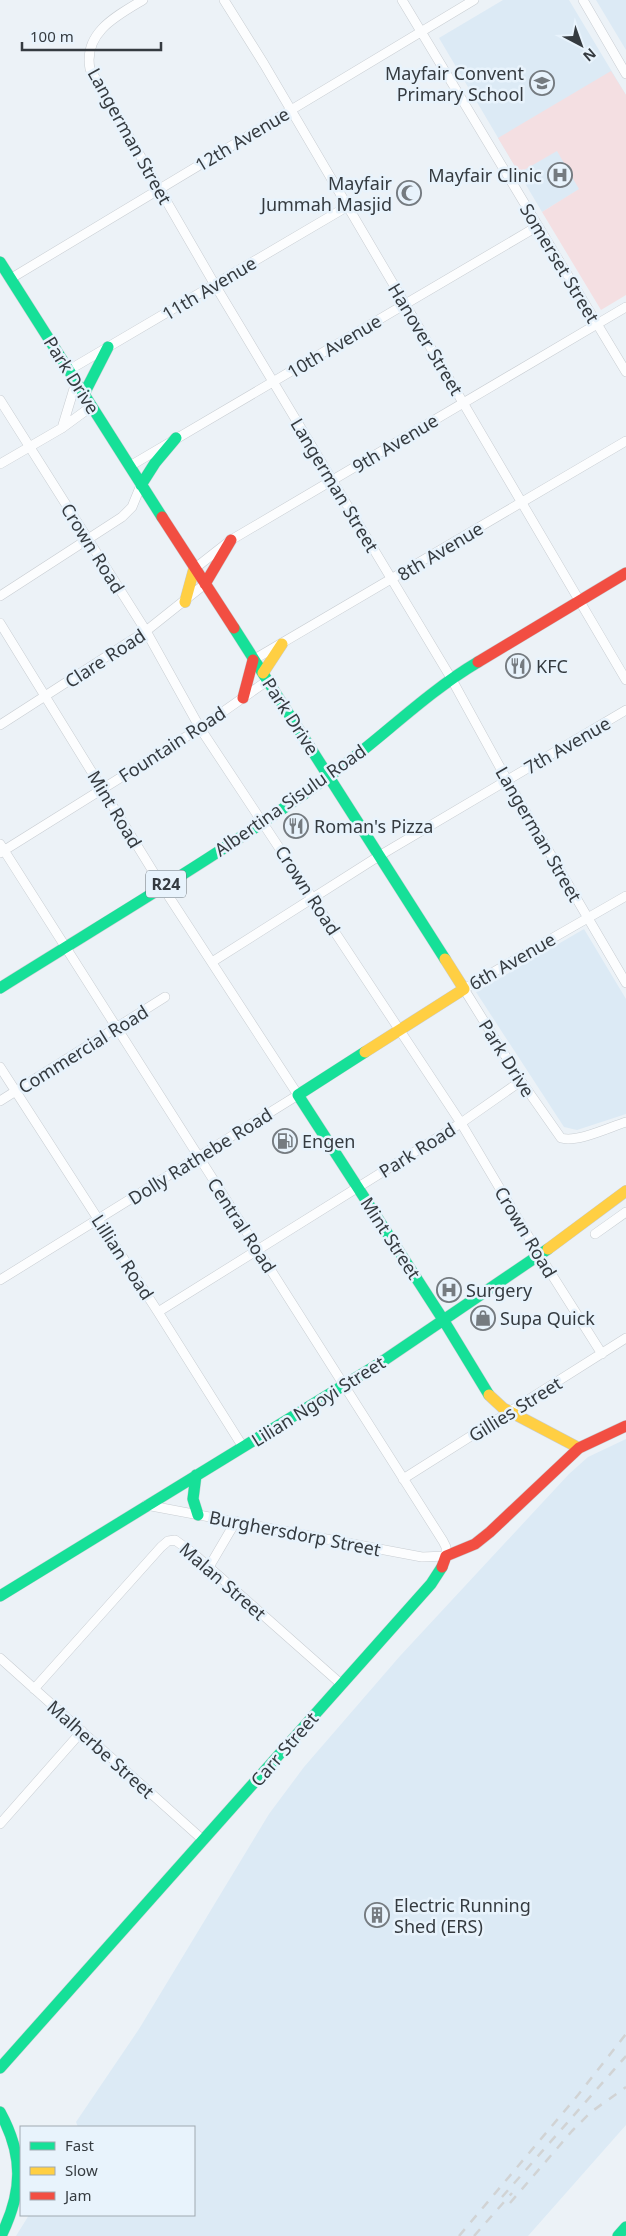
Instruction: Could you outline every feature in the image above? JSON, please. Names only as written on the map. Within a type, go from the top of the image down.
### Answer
[{"type":"main road","name":"Park Drive","points":[[0,262],[194,569],[330,776],[464,989]]},
{"type":"main road","points":[[84,394],[108,347]]},
{"type":"main road","points":[[142,485],[155,463],[176,438]]},
{"type":"main road","points":[[205,584],[230,540]]},
{"type":"main road","points":[[185,602],[194,569]]},
{"type":"main road","name":"Albertina Sisulu Road","points":[[0,988],[263,822],[330,776],[451,678],[626,573]]},
{"type":"main road","points":[[265,677],[282,644]]},
{"type":"main road","points":[[243,698],[253,660]]},
{"type":"main road","name":"6th Avenue","points":[[400,1030],[464,989]]},
{"type":"main road","name":"Dolly Rathebe Road","points":[[298,1095],[400,1030]]},
{"type":"main road","name":"Mint Street","points":[[298,1095],[444,1320],[489,1395],[497,1404],[510,1412],[579,1448]]},
{"type":"main road","name":"Lilian Ngoyi Street","points":[[0,1596],[145,1505],[343,1386],[540,1256],[626,1191]]},
{"type":"main road","points":[[446,1556],[475,1544],[490,1532],[579,1448],[626,1426]]},
{"type":"main road","points":[[196,1475],[193,1499],[198,1515]]},
{"type":"main road","name":"Carr Street","points":[[0,2068],[203,1840],[338,1681],[431,1584],[440,1571],[446,1556]]},
{"type":"main road","points":[[0,2112],[9,2126],[15,2145],[18,2172],[17,2198],[1,2236]]},
{"type":"main road","points":[[0,2126],[15,2145]]},
{"type":"main road","points":[[618,2236],[626,2227]]},
{"type":"street","name":"Langerman Street","points":[[142,0],[100,30],[92,42],[88,61],[97,83],[215,285],[334,480],[391,580],[451,678],[507,780],[626,983]]},
{"type":"street","name":"Hanover Street","points":[[224,0],[464,402],[626,680]]},
{"type":"street","name":"Somerset Street","points":[[402,0],[626,372]]},
{"type":"street","name":"12th Avenue","points":[[10,278],[474,0]]},
{"type":"street","points":[[583,0],[626,74]]},
{"type":"street","name":"11th Avenue","points":[[69,370],[348,206]]},
{"type":"street","name":"10th Avenue","points":[[130,466],[538,226]]},
{"type":"street","name":"9th Avenue","points":[[194,569],[230,540],[626,308]]},
{"type":"street","points":[[62,428],[76,382]]},
{"type":"street","name":"Crown Road","points":[[0,400],[146,631],[200,728],[461,1123],[540,1256],[602,1354]]},
{"type":"street","points":[[0,464],[62,428],[92,406]]},
{"type":"street","name":"8th Avenue","points":[[253,660],[626,441]]},
{"type":"street","points":[[0,596],[88,540],[127,512],[142,485]]},
{"type":"street","name":"Clare Road","points":[[0,725],[146,631],[185,602],[205,584]]},
{"type":"street","name":"Mint Road","points":[[0,624],[162,886],[298,1095]]},
{"type":"street","name":"Fountain Road","points":[[1,849],[200,728],[243,698],[265,677]]},
{"type":"street","name":"7th Avenue","points":[[379,856],[626,710]]},
{"type":"street","name":"Central Road","points":[[1,849],[118,1027],[198,1157],[443,1541],[446,1547],[446,1556]]},
{"type":"street","points":[[212,962],[379,856]]},
{"type":"street","name":"6th Avenue","points":[[464,989],[626,896]]},
{"type":"street","name":"Park Drive","points":[[464,989],[521,1081],[561,1138],[566,1140],[579,1137],[626,1122]]},
{"type":"street","name":"Commercial Road","points":[[0,1101],[165,997]]},
{"type":"street","name":"Lillian Road","points":[[0,1067],[243,1447]]},
{"type":"street","name":"Park Road","points":[[158,1312],[461,1123],[521,1081]]},
{"type":"street","name":"Dolly Rathebe Road","points":[[1,1276],[99,1220],[298,1095]]},
{"type":"street","points":[[594,1234],[626,1212]]},
{"type":"street","name":"Gillies Street","points":[[403,1480],[626,1338]]},
{"type":"street","name":"Burghersdorp Street","points":[[145,1505],[422,1556],[446,1556]]},
{"type":"street","points":[[208,1567],[236,1521]]},
{"type":"street","name":"Malan Street","points":[[34,1688],[168,1541],[180,1542],[338,1681]]},
{"type":"street","name":"Malherbe Street","points":[[0,1658],[203,1840]]},
{"type":"street","points":[[0,1824],[82,1731]]},
{"type":"shaded area","name":"Mayfair Convent Primary School","points":[[503,0],[569,0],[626,95],[626,161],[542,212],[439,38]]},
{"type":"shaded area","points":[[596,0],[626,0],[626,50]]},
{"type":"shaded area","points":[[611,71],[626,95],[626,295],[601,310],[542,212],[579,189],[557,151],[519,173],[498,138]]},
{"type":"shaded area","points":[[584,929],[626,999],[626,1114],[577,1130],[564,1127],[476,992]]},
{"type":"shaded area","points":[[626,1439],[626,2125],[528,2236],[16,2236],[28,2216],[195,2216],[195,2126],[78,2126],[76,2122],[139,2029],[269,1814],[304,1767],[400,1656],[569,1474],[588,1457]]},
{"type":"railway","points":[[459,2236],[578,2095],[626,2034]]},
{"type":"railway","points":[[502,2197],[626,2056]]},
{"type":"railway","points":[[510,2203],[572,2131],[591,2112],[626,2087]]},
{"type":"railway","points":[[474,2236],[512,2193]]},
{"type":"traffic: fast","points":[[0,262],[162,517]]},
{"type":"traffic: fast","points":[[84,394],[108,347]]},
{"type":"traffic: fast","points":[[141,485],[155,463],[176,438]]},
{"type":"traffic: fast","points":[[234,628],[445,959]]},
{"type":"traffic: fast","points":[[0,988],[166,885],[288,805],[347,763],[439,688],[478,662]]},
{"type":"traffic: fast","points":[[365,1052],[298,1095],[444,1321],[489,1395]]},
{"type":"traffic: fast","points":[[0,1596],[380,1363],[548,1249]]},
{"type":"traffic: fast","points":[[196,1475],[193,1499],[198,1515]]},
{"type":"traffic: fast","points":[[0,2068],[431,1584],[442,1567]]},
{"type":"traffic: fast","points":[[0,2112],[13,2144],[18,2174],[13,2204],[1,2236]]},
{"type":"traffic: fast","points":[[618,2236],[626,2227]]},
{"type":"traffic: slow","points":[[185,602],[194,569]]},
{"type":"traffic: slow","points":[[263,673],[282,644]]},
{"type":"traffic: slow","points":[[365,1052],[464,989],[445,959]]},
{"type":"traffic: slow","points":[[548,1249],[626,1191]]},
{"type":"traffic: slow","points":[[489,1395],[503,1408],[579,1448]]},
{"type":"traffic: jam","points":[[162,517],[234,628]]},
{"type":"traffic: jam","points":[[205,584],[231,540]]},
{"type":"traffic: jam","points":[[478,662],[626,573]]},
{"type":"traffic: jam","points":[[243,698],[253,660]]},
{"type":"traffic: jam","points":[[442,1567],[446,1556],[475,1544],[490,1532],[579,1448],[626,1426]]},
{"type":"place","name":"Mayfair Convent Primary School","points":[[542,83]]},
{"type":"place","name":"Mayfair Clinic","points":[[560,175]]},
{"type":"place","name":"Mayfair Jummah Masjid","points":[[409,193]]},
{"type":"place","name":"KFC","points":[[518,666]]},
{"type":"place","name":"Roman's Pizza","points":[[296,826]]},
{"type":"place","name":"Engen","points":[[285,1141]]},
{"type":"place","name":"Surgery","points":[[449,1290]]},
{"type":"place","name":"Supa Quick","points":[[483,1318]]},
{"type":"place","name":"Electric Running Shed (ERS)","points":[[377,1915]]}]
